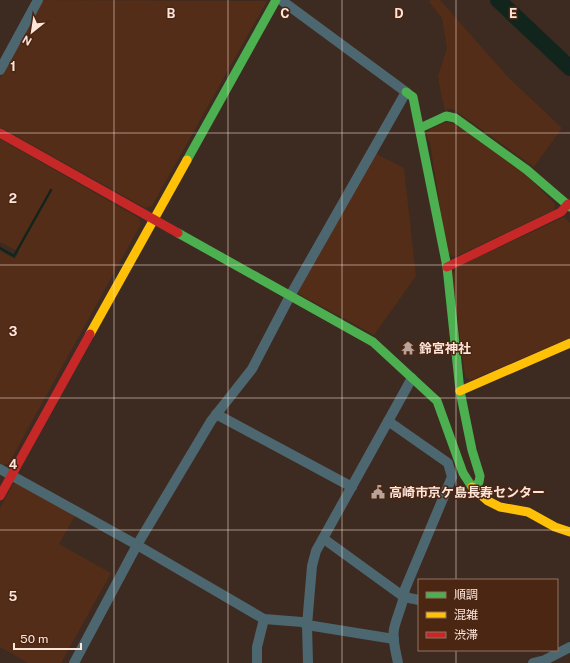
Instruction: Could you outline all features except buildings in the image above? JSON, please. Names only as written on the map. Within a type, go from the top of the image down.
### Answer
[{"type":"street","points":[[0,70],[38,0]]},
{"type":"street","points":[[0,496],[155,220],[276,0]]},
{"type":"street","points":[[281,0],[413,97],[447,267],[460,390],[472,450],[480,476],[479,482],[473,488]]},
{"type":"street","points":[[74,663],[137,545],[216,414],[252,368],[290,296],[406,92]]},
{"type":"street","points":[[420,128],[446,116],[455,118],[527,170],[569,203],[561,212],[447,267]]},
{"type":"street","points":[[0,133],[372,342],[437,401],[463,473],[473,488],[488,501],[500,507],[528,512],[555,527],[570,532]]},
{"type":"street","points":[[460,390],[570,343]]},
{"type":"street","points":[[308,663],[307,626],[312,566],[316,551],[324,540],[412,378]]},
{"type":"street","points":[[216,414],[352,487]]},
{"type":"street","points":[[388,421],[448,463],[452,477],[405,589],[394,630],[398,663]]},
{"type":"street","points":[[0,469],[137,545],[264,619],[302,622],[307,626],[394,639]]},
{"type":"street","points":[[324,540],[404,597],[418,600]]},
{"type":"street","points":[[257,663],[257,647],[264,619]]},
{"type":"street","points":[[533,663],[553,660],[570,647]]},
{"type":"shaded area","points":[[43,0],[267,1],[152,206],[145,208],[0,127],[0,78]]},
{"type":"shaded area","points":[[431,0],[440,0],[509,78],[562,128],[534,167],[453,109],[445,110],[438,76],[447,48],[442,18],[429,2]]},
{"type":"shaded area","points":[[446,122],[455,124],[526,175],[555,204],[554,210],[455,257],[447,253],[430,143],[426,135],[430,129]]},
{"type":"shaded area","points":[[0,139],[139,218],[141,224],[9,463],[1,466],[0,251],[15,259],[19,252],[0,242]]},
{"type":"shaded area","points":[[374,153],[404,168],[416,276],[374,335],[299,294],[299,288]]},
{"type":"shaded area","points":[[564,217],[570,223],[570,338],[471,380],[465,377],[452,276],[455,268]]},
{"type":"shaded area","points":[[19,482],[76,514],[59,544],[111,573],[61,663],[28,663],[0,647],[0,508],[13,484]]},
{"type":"waterway","points":[[498,0],[570,68]]},
{"type":"waterway","points":[[0,248],[14,256],[51,190]]},
{"type":"traffic: fast","points":[[187,160],[276,0]]},
{"type":"traffic: fast","points":[[406,92],[413,97],[447,267],[460,391],[472,450],[480,476],[479,482],[473,488]]},
{"type":"traffic: fast","points":[[420,128],[446,116],[455,118],[527,170],[570,207]]},
{"type":"traffic: fast","points":[[178,233],[373,342],[437,401],[463,473],[472,487]]},
{"type":"traffic: slow","points":[[90,334],[187,160]]},
{"type":"traffic: slow","points":[[460,391],[570,343]]},
{"type":"traffic: slow","points":[[472,487],[488,501],[500,507],[528,512],[555,527],[570,532]]},
{"type":"traffic: jam","points":[[0,133],[178,233]]},
{"type":"traffic: jam","points":[[447,267],[561,212],[568,204]]},
{"type":"traffic: jam","points":[[0,496],[90,334]]},
{"type":"place","name":"鈴宮神社","points":[[408,348]]},
{"type":"place","name":"高崎市京ケ島長寿センター","points":[[378,492]]}]
